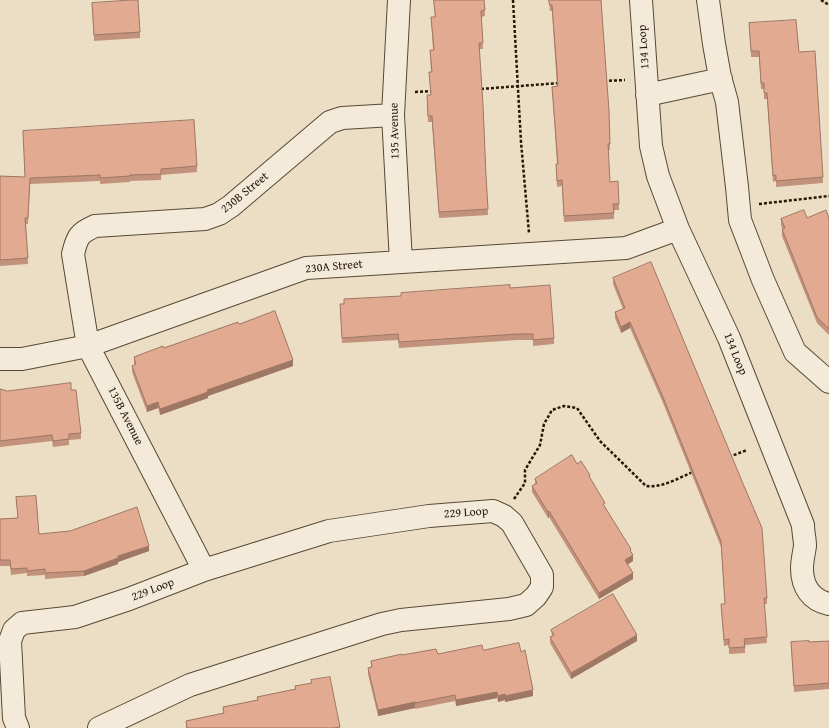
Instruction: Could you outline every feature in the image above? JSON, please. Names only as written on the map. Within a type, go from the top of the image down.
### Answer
[{"type":"street","name":"135 Avenue","points":[[399,0],[393,115],[401,262]]},
{"type":"street","name":"134 Loop","points":[[641,0],[651,146],[658,176],[678,229],[729,338],[803,524],[805,545],[802,567],[807,590],[820,602],[829,604]]},
{"type":"street","points":[[708,0],[714,44],[727,102],[738,187],[740,220],[763,280],[795,352],[829,382]]},
{"type":"street","points":[[647,95],[721,79]]},
{"type":"street","name":"230B Street","points":[[73,254],[76,240],[83,231],[95,226],[205,220],[220,214],[330,122],[342,118],[393,115]]},
{"type":"street","name":"230A Street","points":[[0,359],[22,359],[88,346],[306,268],[626,248],[678,229]]},
{"type":"street","name":"135B Avenue","points":[[73,254],[88,346],[204,570]]},
{"type":"street","name":"229 Loop","points":[[18,728],[14,718],[10,641],[14,630],[22,623],[75,617],[129,599],[204,570],[329,531],[429,516],[493,511],[504,516],[512,523],[542,575],[542,587],[536,596],[526,605],[401,620],[382,624],[190,685],[99,728]]},
{"type":"path","points":[[513,0],[519,86],[520,142],[530,254]]},
{"type":"path","points":[[821,0],[829,5]]},
{"type":"path","points":[[603,81],[626,80]]},
{"type":"path","points":[[481,89],[565,83]]},
{"type":"path","points":[[410,92],[442,91]]},
{"type":"path","points":[[752,205],[829,196]]},
{"type":"path","points":[[511,505],[525,483],[525,470],[540,445],[544,424],[552,410],[564,406],[577,408],[600,441],[646,486],[654,487],[663,485],[698,470]]},
{"type":"path","points":[[726,458],[747,450]]},
{"type":"building","points":[[138,0],[140,32],[94,35],[92,3]]},
{"type":"building","points":[[434,0],[484,0],[485,10],[481,11],[483,43],[479,43],[488,209],[439,212],[432,116],[428,116],[427,95],[431,95],[429,72],[432,72],[430,50],[434,50],[431,17],[435,17]]},
{"type":"building","points":[[549,0],[601,0],[609,111],[610,144],[608,144],[610,182],[618,181],[619,204],[613,204],[614,213],[564,216],[562,180],[557,181],[556,164],[558,164],[552,87],[558,86],[552,5],[550,5]]},
{"type":"building","points":[[796,20],[799,52],[815,51],[823,177],[776,181],[776,175],[773,176],[767,93],[764,93],[764,83],[761,83],[759,51],[751,51],[749,23]]},
{"type":"building","points":[[194,120],[197,166],[161,169],[161,174],[100,178],[100,175],[30,178],[28,218],[25,218],[28,258],[0,260],[0,176],[25,177],[23,131]]},
{"type":"building","points":[[804,210],[807,218],[826,210],[829,218],[829,329],[817,317],[782,229],[785,228],[781,219]]},
{"type":"building","points":[[651,262],[762,528],[767,598],[764,598],[767,637],[744,639],[745,647],[729,648],[729,639],[724,640],[721,604],[725,604],[721,541],[663,397],[630,322],[621,327],[615,312],[625,308],[613,278]]},
{"type":"building","points":[[510,285],[510,288],[550,285],[554,338],[533,340],[533,334],[517,334],[399,342],[398,334],[342,338],[340,304],[344,304],[344,299],[401,296],[401,293]]},
{"type":"building","points":[[275,311],[293,360],[207,390],[208,392],[160,409],[158,402],[147,406],[132,366],[136,364],[134,357],[163,346],[164,348],[238,322],[239,324]]},
{"type":"building","points":[[71,383],[71,390],[76,390],[81,433],[69,434],[69,439],[53,441],[52,435],[0,441],[0,389],[7,391]]},
{"type":"building","points":[[572,455],[577,464],[581,461],[590,475],[589,476],[605,503],[603,504],[631,549],[630,550],[633,555],[625,560],[633,573],[599,593],[532,486],[537,483],[535,479]]},
{"type":"building","points":[[36,496],[39,534],[70,531],[137,507],[149,546],[118,556],[118,558],[84,571],[45,573],[45,569],[27,571],[27,568],[11,569],[10,560],[0,560],[0,519],[18,518],[16,497]]},
{"type":"building","points":[[613,594],[637,635],[571,673],[550,637],[554,635],[551,630]]},
{"type":"building","points":[[829,641],[829,683],[794,686],[791,642]]},
{"type":"building","points":[[519,643],[521,652],[525,650],[533,690],[505,696],[505,694],[498,696],[497,692],[456,700],[455,695],[378,710],[368,668],[372,667],[371,661],[402,654],[436,649],[438,654],[482,645],[483,650]]},
{"type":"building","points":[[330,677],[340,727],[187,728],[186,721],[224,713],[223,707],[258,700],[257,697],[296,689],[295,686],[312,683],[311,680]]}]
